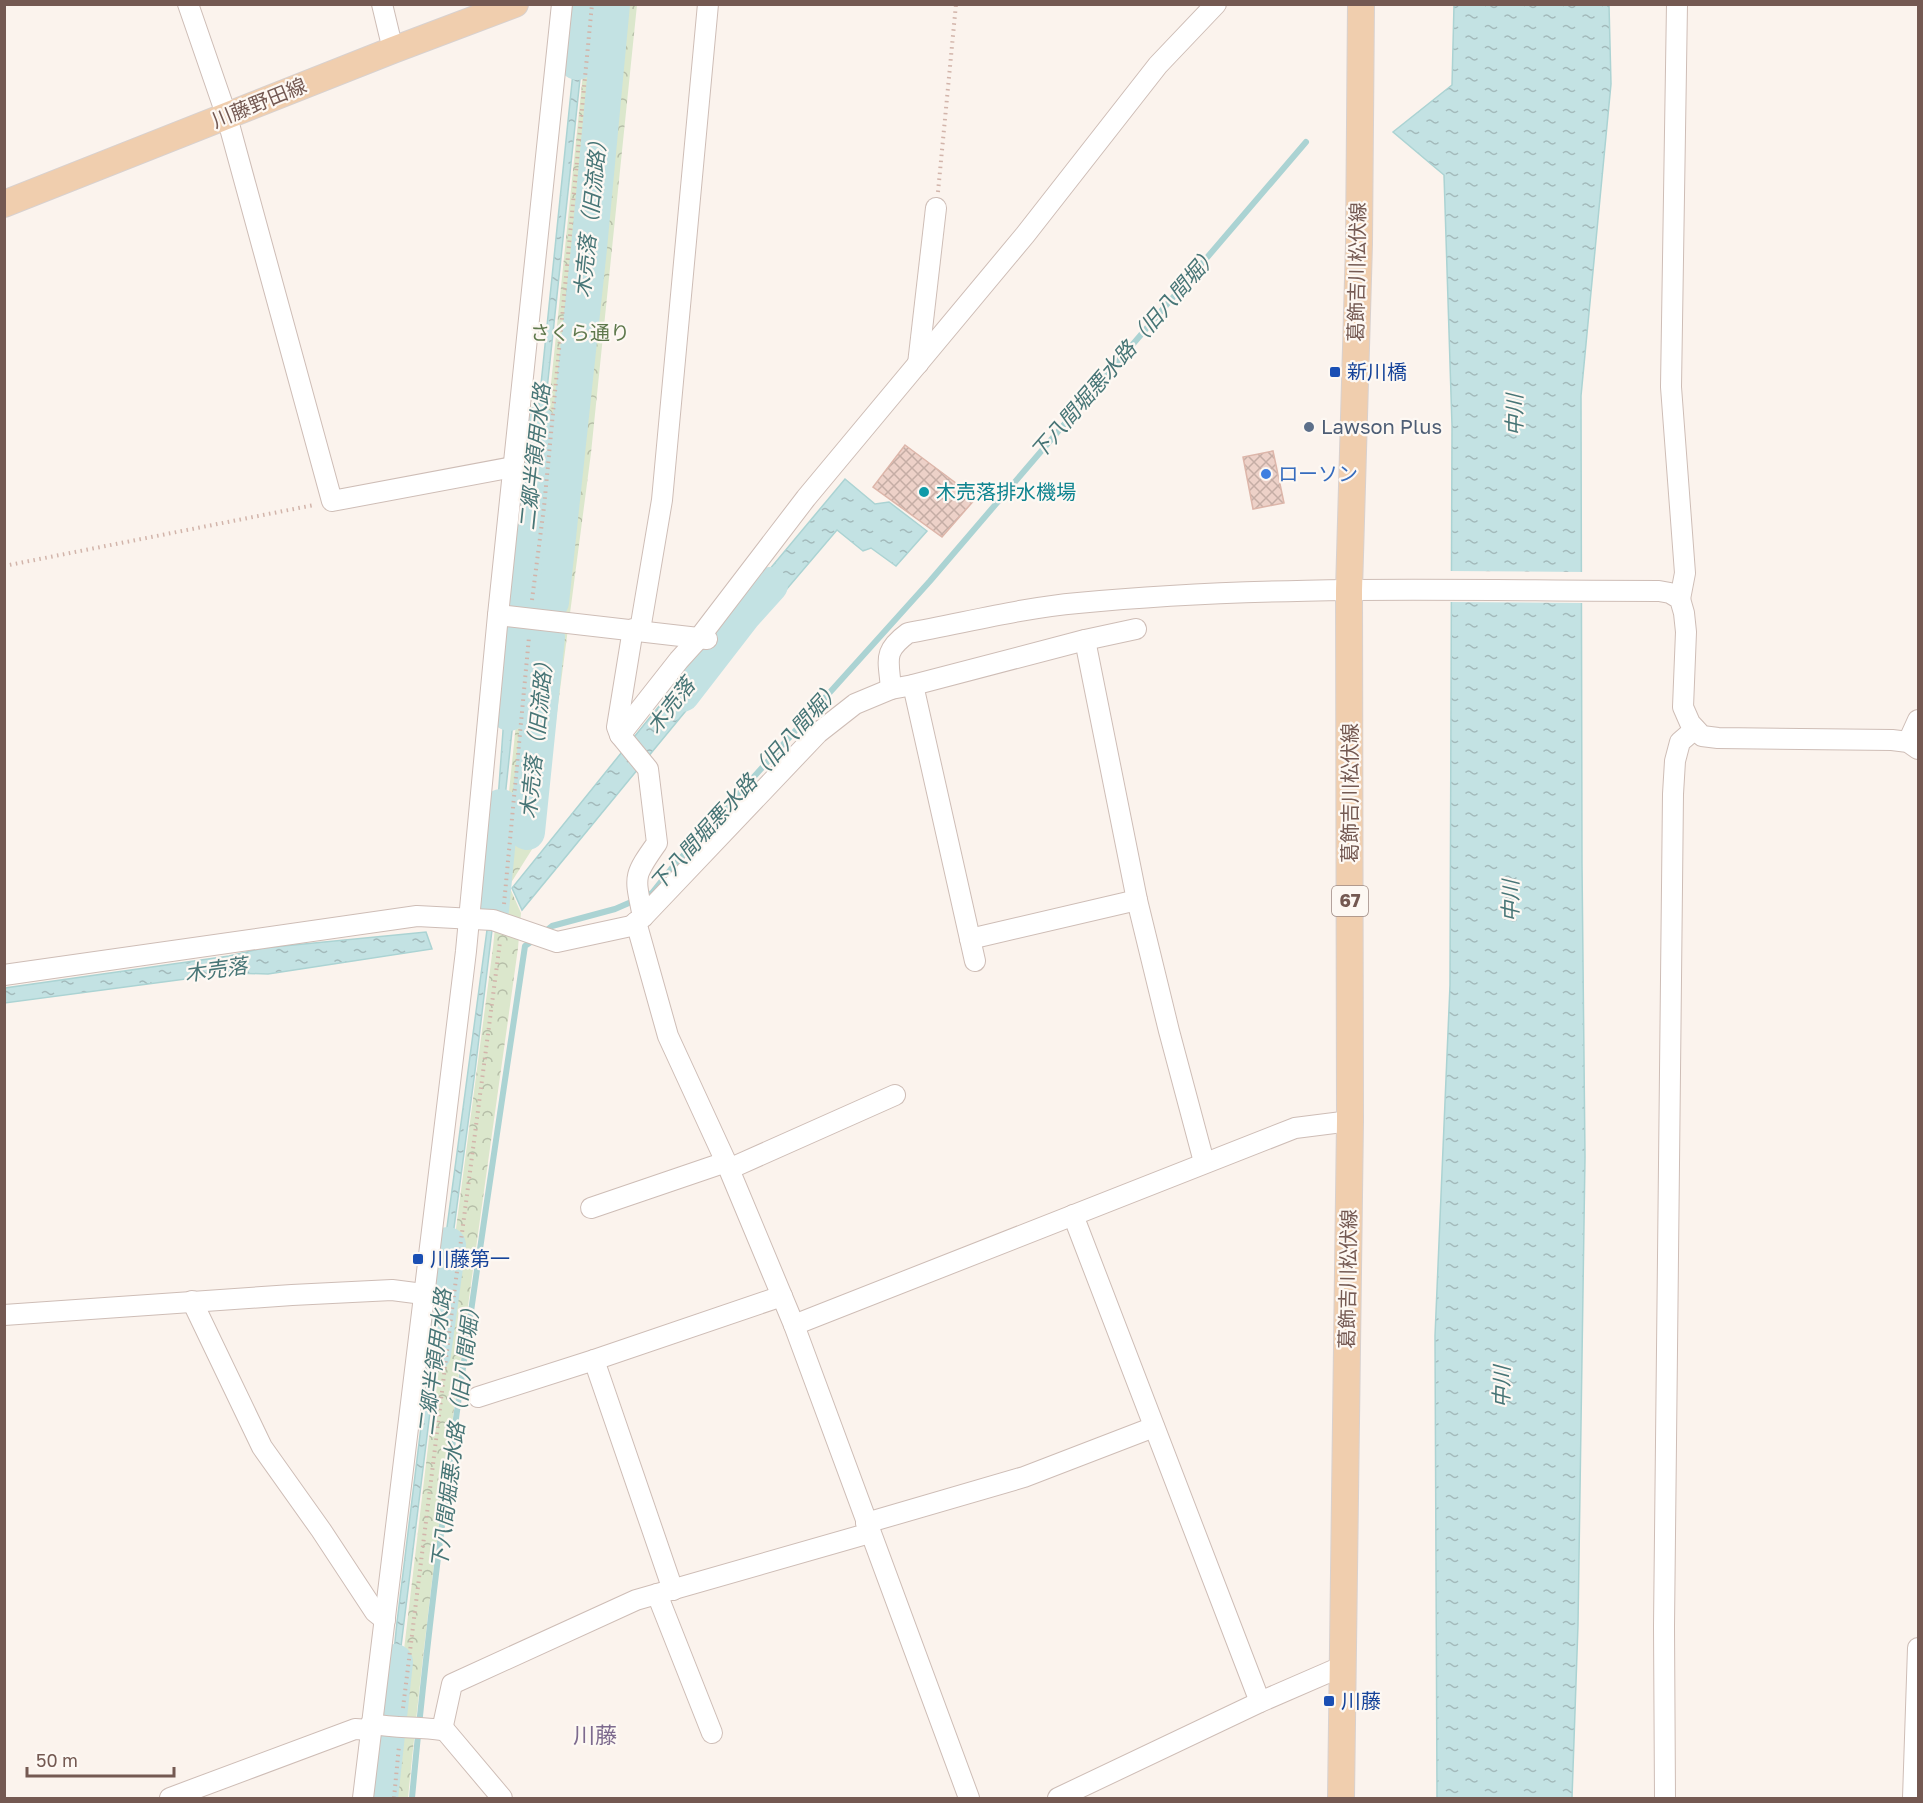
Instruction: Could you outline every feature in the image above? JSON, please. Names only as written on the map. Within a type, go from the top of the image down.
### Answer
[{"type":"main road","name":"川藤野田線","points":[[4,204],[515,4]]},
{"type":"main road","name":"葛飾吉川松伏線","points":[[1341,1798],[1350,1121],[1349,590],[1359,244],[1360,4]]},
{"type":"street","points":[[188,4],[227,117],[332,501],[513,467]]},
{"type":"street","points":[[382,4],[393,50]]},
{"type":"street","points":[[363,1798],[385,1727],[385,1620],[423,1294],[466,951],[480,919],[498,615],[562,4]]},
{"type":"street","points":[[708,4],[662,500],[617,727],[620,735],[648,769],[657,843],[640,867],[635,880],[640,920],[668,1036],[728,1166],[794,1325],[969,1798]]},
{"type":"street","points":[[620,735],[679,660],[704,639],[806,498],[1025,235],[1158,65],[1216,4]]},
{"type":"street","points":[[1677,4],[1671,387],[1685,573],[1680,599],[1686,632],[1683,706],[1690,723],[1702,736],[1718,738],[1892,740],[1913,745],[1918,720]]},
{"type":"street","points":[[918,364],[936,208]]},
{"type":"street","points":[[891,689],[889,654],[894,643],[908,633],[1075,603],[1208,593],[1349,590],[1659,591],[1670,593],[1680,599]]},
{"type":"street","points":[[498,615],[637,629],[704,639]]},
{"type":"street","points":[[4,975],[417,916],[480,919],[557,942],[631,926],[640,920],[818,733],[855,704],[891,689],[1136,629]]},
{"type":"street","points":[[1085,640],[1137,900],[1204,1162]]},
{"type":"street","points":[[913,685],[975,961]]},
{"type":"street","points":[[1665,1798],[1664,1627],[1673,794],[1675,760],[1680,742],[1695,729]]},
{"type":"street","points":[[970,939],[1137,900]]},
{"type":"street","points":[[591,1208],[728,1166],[895,1095]]},
{"type":"street","points":[[794,1325],[1295,1128],[1350,1121]]},
{"type":"street","points":[[1073,1215],[1260,1702]]},
{"type":"street","points":[[4,1315],[392,1290],[423,1294]]},
{"type":"street","points":[[478,1397],[782,1296]]},
{"type":"street","points":[[192,1302],[262,1447],[375,1612],[385,1620]]},
{"type":"street","points":[[594,1360],[665,1592],[712,1732]]},
{"type":"street","points":[[443,1729],[452,1684],[636,1600],[1024,1477],[1154,1427]]},
{"type":"street","points":[[1913,1798],[1918,1648]]},
{"type":"street","points":[[1058,1798],[1260,1702],[1343,1666]]},
{"type":"street","points":[[170,1798],[355,1729],[385,1727],[443,1729],[502,1798]]},
{"type":"path","points":[[936,208],[956,4]]},
{"type":"path","points":[[4,566],[332,501]]},
{"type":"green space","name":"さくら通り","points":[[590,5],[637,5],[591,453],[541,835],[509,886],[521,913],[518,948],[445,1479],[408,1798],[389,1798],[396,1717],[434,1396],[493,947]]},
{"type":"water","name":"中川","points":[[1454,5],[1609,5],[1611,84],[1581,396],[1585,1157],[1578,1625],[1572,1798],[1437,1798],[1435,1336],[1450,985],[1452,426],[1444,175],[1393,132],[1452,85]]},
{"type":"water","points":[[587,13],[538,474],[532,472],[579,14]]},
{"type":"water","points":[[845,479],[875,504],[889,502],[927,531],[896,566],[871,548],[863,551],[837,530],[757,624],[735,620],[733,613]]},
{"type":"water","points":[[530,485],[538,485],[528,572],[521,566]]},
{"type":"water","points":[[702,653],[731,656],[522,910],[512,888]]},
{"type":"water","points":[[508,662],[519,664],[499,855],[494,855]]},
{"type":"water","points":[[487,930],[492,930],[445,1295],[438,1294]]},
{"type":"water","points":[[426,932],[432,949],[268,974],[231,973],[5,1003],[5,988],[229,956],[263,948]]},
{"type":"water","points":[[436,1305],[443,1307],[393,1711],[388,1710],[397,1622]]},
{"type":"pier","points":[[1448,571],[1584,572],[1584,603],[1448,602]]},
{"type":"building","name":"木売落排水機場","points":[[905,445],[976,498],[942,537],[873,487]]},
{"type":"building","points":[[1273,451],[1284,503],[1253,509],[1243,457]]},
{"type":"waterway","name":"二郷半領用水路","points":[[577,62],[583,4]]},
{"type":"waterway","name":"木売落（旧流路）","points":[[551,602],[589,248],[612,4]]},
{"type":"waterway","name":"下八間堀悪水路（旧八間堀）","points":[[543,933],[552,926],[615,909],[652,893],[930,581],[1306,142]]},
{"type":"waterway","name":"二郷半領用水路","points":[[509,713],[538,424]]},
{"type":"waterway","name":"木売落","points":[[682,694],[743,615],[770,585]]},
{"type":"waterway","name":"木売落（旧流路）","points":[[527,832],[547,637]]},
{"type":"waterway","name":"二郷半領用水路","points":[[491,910],[501,807]]},
{"type":"waterway","name":"下八間堀悪水路（旧八間堀）","points":[[412,1798],[448,1478],[478,1265],[525,946],[535,939]]},
{"type":"waterway","name":"二郷半領用水路","points":[[433,1354],[448,1245]]},
{"type":"waterway","name":"二郷半領用水路","points":[[380,1798],[395,1662]]},
{"type":"place","name":"新川橋","points":[[1335,372]]},
{"type":"place","name":"Lawson Plus","points":[[1309,427]]},
{"type":"place","name":"ローソン","points":[[1266,474]]},
{"type":"place","name":"木売落排水機場","points":[[924,492]]},
{"type":"place","name":"川藤第一","points":[[418,1259]]},
{"type":"place","name":"川藤","points":[[1329,1701]]},
{"type":"district","name":"川藤","points":[[595,1735]]}]
